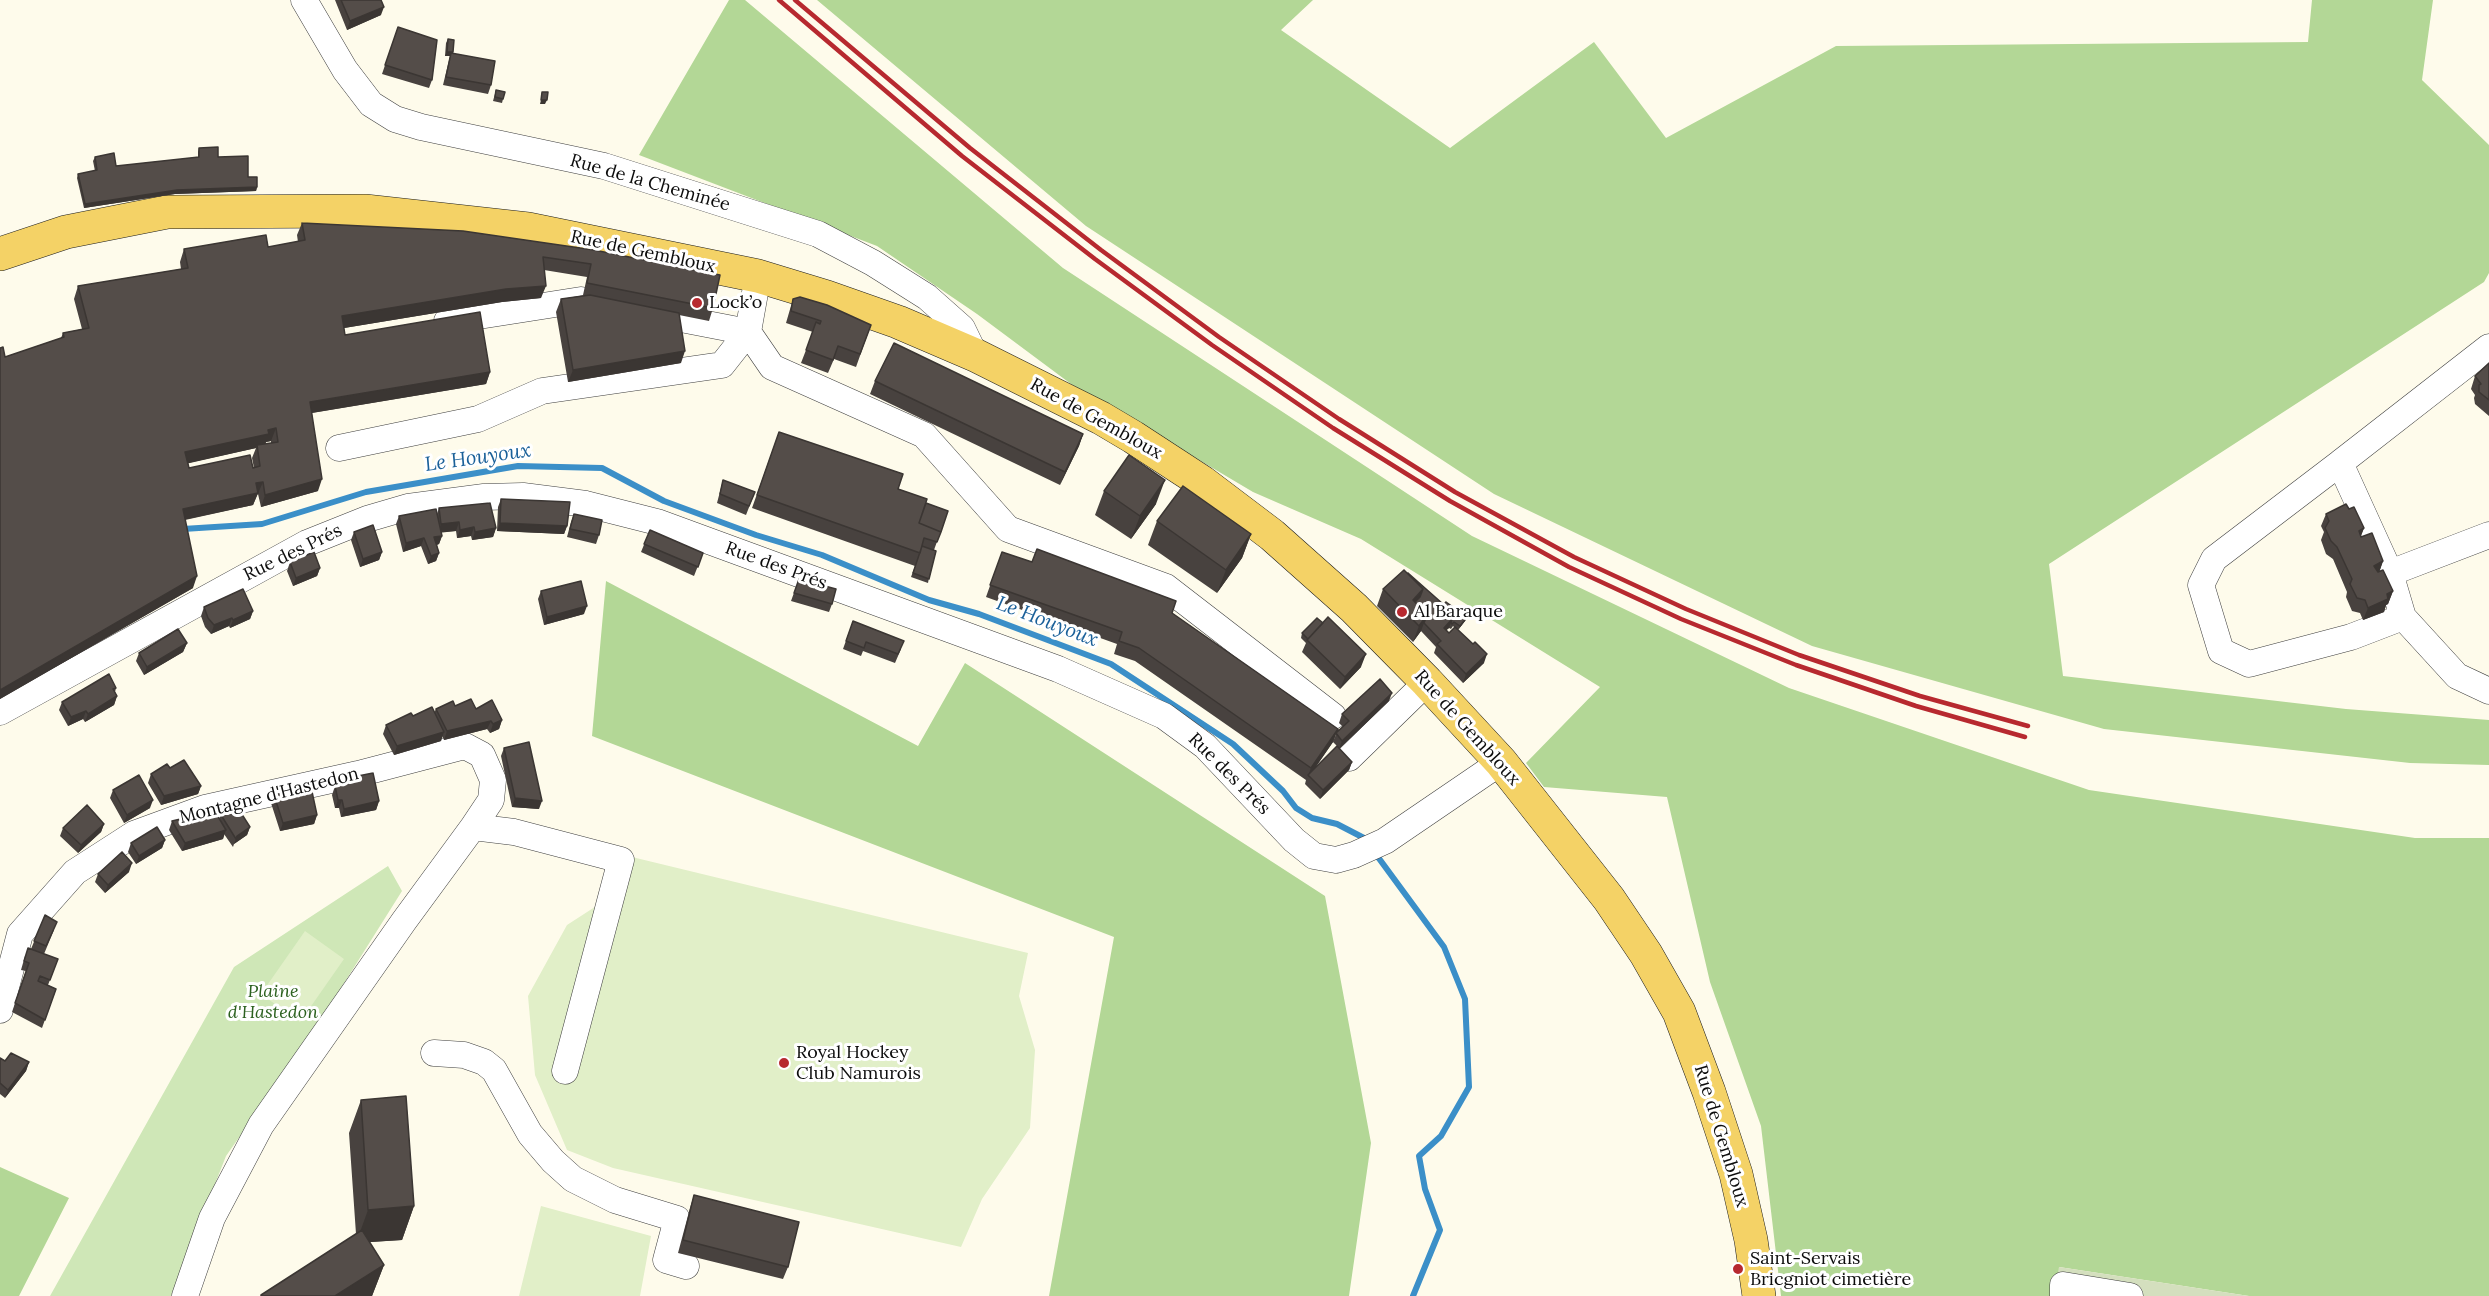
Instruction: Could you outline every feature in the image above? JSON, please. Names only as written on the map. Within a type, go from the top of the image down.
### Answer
[{"type":"main road","name":"Rue de Gembloux","points":[[0,254],[66,232],[167,212],[365,211],[528,229],[758,276],[868,311],[975,355],[1101,418],[1220,495],[1332,586],[1427,682],[1501,762],[1609,899],[1646,954],[1679,1012],[1736,1174],[1751,1240],[1759,1296]]},
{"type":"street","name":"Rue de la Cheminée","points":[[304,0],[345,70],[371,104],[395,119],[422,127],[604,166],[818,234],[873,263],[927,297],[962,328],[975,355]]},
{"type":"street","points":[[339,448],[478,419],[542,391],[722,365],[748,333],[758,276]]},
{"type":"street","points":[[423,325],[580,300],[748,333],[772,367],[924,435],[1008,529],[1166,587],[1333,716]]},
{"type":"street","points":[[2403,617],[2352,637],[2249,664],[2221,651],[2201,585],[2214,559],[2489,347]]},
{"type":"street","points":[[2340,463],[2390,573],[2403,617],[2457,676],[2489,691]]},
{"type":"street","name":"Rue des Prés","points":[[0,712],[307,543],[367,519],[408,507],[484,497],[524,496],[586,504],[657,522],[1059,669],[1164,716],[1205,746],[1294,840],[1314,856],[1336,860],[1354,855],[1385,841],[1501,762]]},
{"type":"street","points":[[2390,573],[2489,535]]},
{"type":"street","points":[[1349,758],[1427,682]]},
{"type":"street","name":"Montagne d'Hastedon","points":[[0,1010],[20,934],[75,873],[135,834],[205,808],[358,774],[465,746],[482,755],[493,780],[491,800],[261,1125],[212,1218],[185,1296]]},
{"type":"street","points":[[473,827],[514,832],[621,860],[565,1071]]},
{"type":"street","points":[[434,1053],[464,1055],[484,1062],[494,1070],[530,1134],[553,1161],[573,1179],[615,1200],[677,1219],[666,1260],[686,1266]]},
{"type":"street","points":[[2063,1296],[2063,1285],[2130,1296]]},
{"type":"green space","points":[[729,0],[745,0],[1063,268],[1472,536],[1789,688],[2089,790],[2415,838],[2489,838],[2489,1296],[2249,1296],[2059,1267],[2057,1296],[1781,1296],[1761,1126],[1710,982],[1667,797],[1544,787],[1526,763],[1600,687],[1361,539],[1253,492],[1071,384],[977,314],[877,246],[639,155]]},
{"type":"green space","points":[[817,0],[1313,0],[1281,30],[1450,148],[1594,42],[1666,138],[1836,46],[2308,42],[2312,0],[2433,0],[2422,80],[2489,145],[2489,273],[2484,282],[2049,564],[2063,676],[2346,709],[2489,720],[2489,765],[2410,763],[2104,729],[1812,646],[1494,494],[1086,226]]},
{"type":"green space","points":[[606,581],[918,746],[965,663],[1325,896],[1371,1143],[1349,1296],[1049,1296],[1114,937],[592,736]]},
{"type":"green space","name":"Royal Hockey Club Namurois","points":[[632,857],[1028,953],[1019,996],[1035,1050],[1030,1128],[982,1199],[961,1247],[613,1168],[567,1150],[535,1075],[528,996],[567,925],[618,892]]},
{"type":"green space","name":"Plaine d'Hastedon","points":[[388,866],[402,891],[314,1031],[226,1156],[171,1296],[50,1296],[234,967]]},
{"type":"green space","points":[[305,931],[344,959],[300,1022],[261,994]]},
{"type":"green space","points":[[0,1167],[69,1198],[19,1296],[0,1296]]},
{"type":"green space","points":[[541,1206],[651,1236],[640,1296],[519,1296]]},
{"type":"green space","points":[[2059,1267],[2249,1296],[2057,1296]]},
{"type":"building","points":[[341,0],[381,0],[384,7],[350,21]]},
{"type":"building","points":[[398,27],[437,40],[432,80],[385,65]]},
{"type":"building","points":[[448,39],[454,40],[453,52],[447,52]]},
{"type":"building","points":[[451,53],[495,61],[491,85],[446,77]]},
{"type":"building","points":[[496,90],[505,92],[503,99],[495,97]]},
{"type":"building","points":[[542,92],[548,92],[547,100],[541,100]]},
{"type":"building","points":[[218,147],[218,157],[248,156],[248,177],[257,177],[257,187],[177,190],[85,204],[78,174],[97,170],[95,157],[114,153],[116,166],[199,157],[199,148]]},
{"type":"building","points":[[302,223],[463,231],[594,250],[720,275],[713,308],[587,283],[591,264],[543,257],[546,286],[506,289],[342,316],[345,335],[480,312],[490,372],[310,402],[322,479],[265,495],[263,482],[256,483],[258,493],[183,509],[197,576],[0,690],[0,348],[3,347],[5,357],[64,337],[63,333],[89,328],[78,286],[188,268],[184,249],[266,235],[268,247],[305,240]],"holes":[[[276,428],[278,442],[257,445],[260,466],[253,468],[250,455],[189,468],[185,452],[269,434],[268,430]]]},
{"type":"building","points":[[590,295],[679,313],[685,351],[573,370],[561,299]]},
{"type":"building","points":[[800,297],[827,305],[871,325],[860,354],[838,346],[833,360],[806,350],[816,322],[820,324],[821,321],[791,311],[793,299]]},
{"type":"building","points":[[894,343],[1083,434],[1065,472],[875,381]]},
{"type":"building","points":[[2489,363],[2489,400],[2479,392],[2481,384],[2475,376]]},
{"type":"building","points":[[779,432],[903,474],[898,489],[927,499],[919,523],[941,532],[937,542],[924,538],[920,553],[757,495]]},
{"type":"building","points":[[1129,455],[1165,480],[1140,516],[1104,491]]},
{"type":"building","points":[[723,480],[755,492],[749,506],[720,494]]},
{"type":"building","points":[[1183,486],[1251,534],[1226,570],[1157,521]]},
{"type":"building","points":[[501,499],[570,502],[567,526],[500,523]]},
{"type":"building","points":[[490,503],[496,528],[475,532],[474,527],[460,530],[459,522],[441,524],[439,508]]},
{"type":"building","points":[[926,503],[948,511],[941,532],[919,523]]},
{"type":"building","points":[[2346,504],[2349,509],[2354,507],[2364,528],[2359,531],[2361,537],[2372,533],[2383,561],[2374,566],[2378,572],[2383,570],[2393,591],[2387,594],[2388,599],[2368,608],[2365,600],[2357,598],[2350,584],[2352,579],[2325,528],[2329,521],[2326,514]]},
{"type":"building","points":[[436,509],[442,536],[434,537],[439,553],[431,556],[424,538],[406,543],[399,516]]},
{"type":"building","points":[[574,514],[602,520],[599,535],[570,529]]},
{"type":"building","points":[[373,525],[382,552],[363,559],[354,532]]},
{"type":"building","points":[[650,530],[703,553],[698,567],[644,544]]},
{"type":"building","points":[[922,546],[936,551],[929,579],[913,573]]},
{"type":"building","points":[[1037,549],[1176,601],[1172,613],[1338,729],[1311,768],[1139,648],[1119,641],[1122,632],[990,585],[1002,552],[1032,562]]},
{"type":"building","points":[[314,552],[320,568],[296,578],[290,562]]},
{"type":"building","points":[[1404,570],[1423,589],[1413,600],[1427,615],[1419,626],[1383,589]]},
{"type":"building","points":[[1408,573],[1443,604],[1439,608],[1452,619],[1444,628],[1449,633],[1455,627],[1487,654],[1466,674],[1437,644],[1441,641],[1424,623],[1427,615],[1415,602],[1423,589]]},
{"type":"building","points":[[799,579],[836,589],[832,604],[794,593]]},
{"type":"building","points":[[581,581],[587,606],[547,617],[541,591]]},
{"type":"building","points":[[243,589],[253,611],[214,625],[208,618],[204,607]]},
{"type":"building","points":[[1446,602],[1467,617],[1460,626],[1454,622],[1452,624],[1452,619],[1440,609]]},
{"type":"building","points":[[1328,617],[1366,654],[1345,677],[1307,640]]},
{"type":"building","points":[[1317,618],[1323,623],[1308,639],[1302,633]]},
{"type":"building","points":[[853,621],[904,641],[898,654],[866,642],[864,648],[846,641]]},
{"type":"building","points":[[178,629],[187,643],[147,667],[139,653]]},
{"type":"building","points":[[109,674],[117,696],[88,714],[86,711],[71,717],[62,702]]},
{"type":"building","points":[[1380,679],[1392,693],[1342,741],[1336,733],[1349,721],[1342,714]]},
{"type":"building","points":[[471,699],[476,709],[492,700],[502,720],[493,724],[491,721],[447,731],[436,709],[453,701],[455,706]]},
{"type":"building","points":[[432,707],[444,732],[397,746],[386,725],[411,713],[413,716]]},
{"type":"building","points":[[529,742],[542,801],[515,798],[504,748]]},
{"type":"building","points":[[1337,746],[1352,762],[1323,790],[1308,775]]},
{"type":"building","points":[[184,760],[201,786],[164,796],[151,774],[167,764],[170,768]]},
{"type":"building","points":[[373,773],[379,801],[344,809],[342,800],[338,800],[335,786],[344,784],[343,779]]},
{"type":"building","points":[[139,775],[153,800],[127,815],[113,790]]},
{"type":"building","points":[[311,787],[317,815],[283,823],[274,795]]},
{"type":"building","points":[[87,805],[104,824],[81,845],[63,828]]},
{"type":"building","points":[[236,805],[250,827],[236,839],[221,815]]},
{"type":"building","points":[[213,808],[226,830],[185,843],[172,821]]},
{"type":"building","points":[[157,827],[165,840],[139,856],[131,843]]},
{"type":"building","points":[[122,852],[132,863],[108,885],[98,874]]},
{"type":"building","points":[[45,915],[57,922],[46,946],[34,941]]},
{"type":"building","points":[[28,948],[58,959],[50,980],[40,976],[38,981],[56,989],[45,1020],[15,1003],[29,963],[24,961]]},
{"type":"building","points":[[11,1053],[29,1062],[8,1090],[0,1083],[0,1058],[5,1061]]},
{"type":"building","points":[[406,1096],[414,1206],[368,1210],[361,1100]]},
{"type":"building","points":[[694,1195],[799,1222],[788,1267],[683,1240]]},
{"type":"building","points":[[362,1230],[384,1265],[335,1296],[261,1295]]},
{"type":"waterway","name":"Le Houyoux","points":[[183,529],[262,524],[366,492],[518,466],[602,468],[664,501],[756,535],[822,555],[929,600],[979,614],[1111,664],[1233,744],[1283,791],[1296,808],[1312,818],[1337,824],[1368,842]]},
{"type":"waterway","name":"Le Houyoux","points":[[1375,853],[1444,947],[1465,999],[1469,1087],[1441,1136],[1419,1156],[1425,1189],[1440,1230],[1413,1296]]},
{"type":"railway","points":[[779,0],[962,156],[1095,259],[1212,345],[1333,428],[1450,501],[1569,567],[1681,619],[1796,665],[1916,706],[2025,737]]},
{"type":"railway","points":[[795,0],[970,148],[1101,250],[1219,337],[1339,419],[1455,492],[1574,557],[1686,609],[1799,655],[1920,696],[2028,726]]},
{"type":"place","name":"Lock’o","points":[[697,303]]},
{"type":"place","name":"Al Baraque","points":[[1402,612]]},
{"type":"place","name":"Royal Hockey Club Namurois","points":[[784,1063]]},
{"type":"place","name":"Saint-Servais Bricgniot cimetière","points":[[1738,1269]]}]
